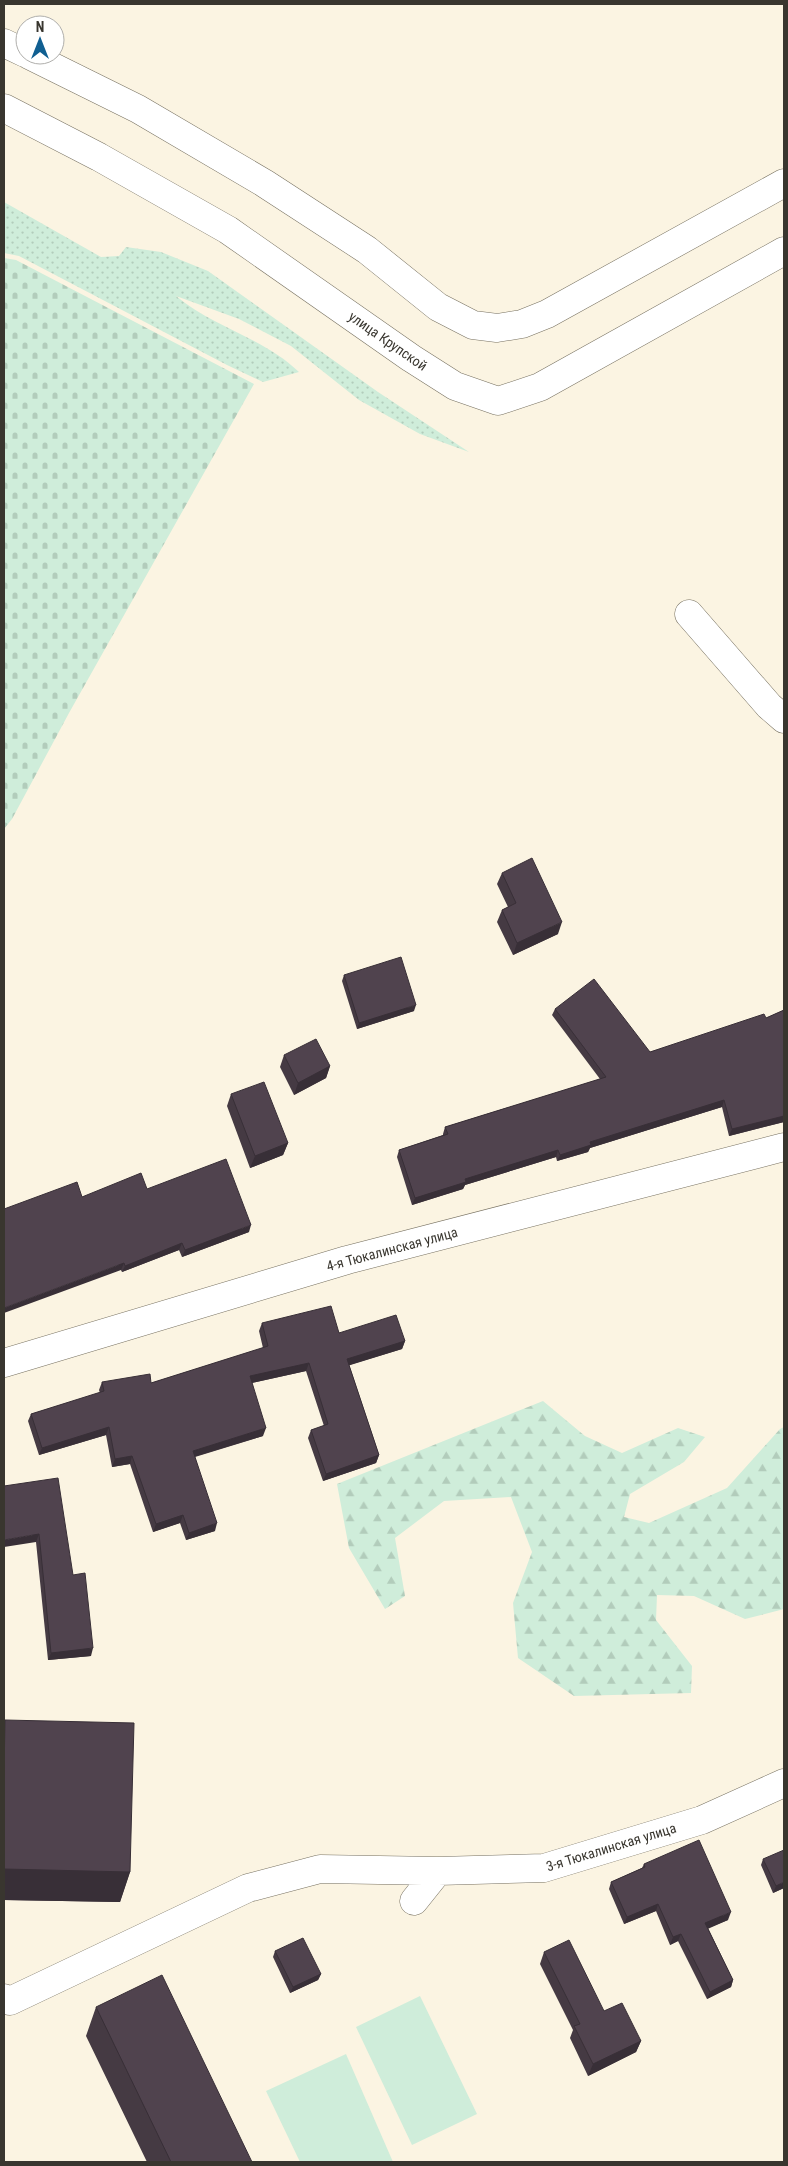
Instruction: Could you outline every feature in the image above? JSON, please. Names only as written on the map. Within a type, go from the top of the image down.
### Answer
[{"type":"street","points":[[49,65],[138,109],[264,183],[367,250],[438,307],[472,325],[497,328],[522,324],[547,314],[784,183]]},
{"type":"street","name":"улица Крупской","points":[[4,108],[99,157],[228,230],[411,358],[455,386],[498,401],[540,387],[784,251]]},
{"type":"street","points":[[689,614],[769,706],[784,719]]},
{"type":"street","name":"4-я Тюкалинская улица","points":[[4,1363],[348,1260],[784,1146]]},
{"type":"street","name":"3-я Тюкалинская улица","points":[[4,1998],[10,2001],[248,1888],[320,1869],[438,1871],[544,1868],[702,1820],[784,1783]]},
{"type":"street","points":[[414,1901],[438,1871]]},
{"type":"green space","points":[[4,202],[101,257],[119,256],[126,247],[161,252],[208,271],[378,392],[469,452],[420,434],[359,400],[291,346],[239,319],[176,296],[190,307],[270,350],[299,372],[263,382],[19,256],[4,253]]},
{"type":"green space","points":[[4,258],[16,260],[254,384],[69,713],[12,819],[4,829]]},
{"type":"green space","points":[[543,1401],[585,1436],[622,1453],[678,1428],[705,1437],[684,1462],[630,1494],[624,1517],[649,1523],[727,1488],[780,1429],[784,1427],[784,1609],[745,1619],[694,1596],[657,1595],[656,1620],[692,1666],[691,1693],[574,1696],[518,1658],[513,1603],[532,1552],[511,1497],[444,1501],[395,1538],[405,1596],[385,1609],[349,1548],[337,1484]]},
{"type":"green space","points":[[420,1996],[477,2114],[412,2145],[356,2027]]},
{"type":"green space","points":[[346,2054],[393,2162],[300,2162],[266,2091]]},
{"type":"building","points":[[532,858],[562,922],[517,943],[502,910],[516,903],[502,873]]},
{"type":"building","points":[[401,957],[416,1005],[359,1023],[344,975]]},
{"type":"building","points":[[594,979],[650,1052],[764,1014],[766,1018],[784,1010],[784,1116],[732,1129],[724,1100],[590,1142],[591,1145],[560,1155],[558,1150],[465,1179],[466,1182],[415,1198],[399,1150],[448,1134],[445,1127],[606,1077],[555,1009]]},
{"type":"building","points":[[316,1039],[330,1066],[298,1083],[284,1055]]},
{"type":"building","points":[[264,1082],[288,1143],[255,1156],[231,1094]]},
{"type":"building","points":[[226,1159],[251,1225],[185,1250],[182,1243],[125,1266],[124,1263],[4,1308],[4,1209],[77,1182],[82,1197],[141,1173],[147,1189]]},
{"type":"building","points":[[331,1306],[339,1333],[396,1315],[405,1341],[347,1359],[379,1455],[326,1474],[311,1430],[328,1424],[309,1363],[250,1376],[266,1428],[193,1451],[217,1523],[189,1533],[183,1515],[156,1524],[132,1456],[115,1459],[109,1427],[42,1448],[31,1414],[104,1391],[102,1382],[150,1374],[151,1383],[268,1346],[262,1323]]},
{"type":"building","points":[[58,1478],[73,1575],[85,1573],[93,1648],[51,1653],[39,1534],[4,1540],[4,1486]]},
{"type":"building","points":[[5,1720],[134,1723],[130,1872],[4,1869]]},
{"type":"building","points":[[699,1840],[731,1912],[705,1923],[733,1980],[710,1992],[681,1934],[673,1937],[658,1904],[627,1917],[611,1882],[645,1867],[644,1864]]},
{"type":"building","points":[[784,1850],[784,1882],[776,1886],[763,1859]]},
{"type":"building","points":[[303,1938],[321,1974],[293,1987],[275,1951]]},
{"type":"building","points":[[569,1940],[604,2011],[622,2003],[641,2041],[593,2064],[574,2026],[580,2024],[544,1952]]},
{"type":"building","points":[[162,1975],[252,2162],[171,2162],[96,2007]]}]
